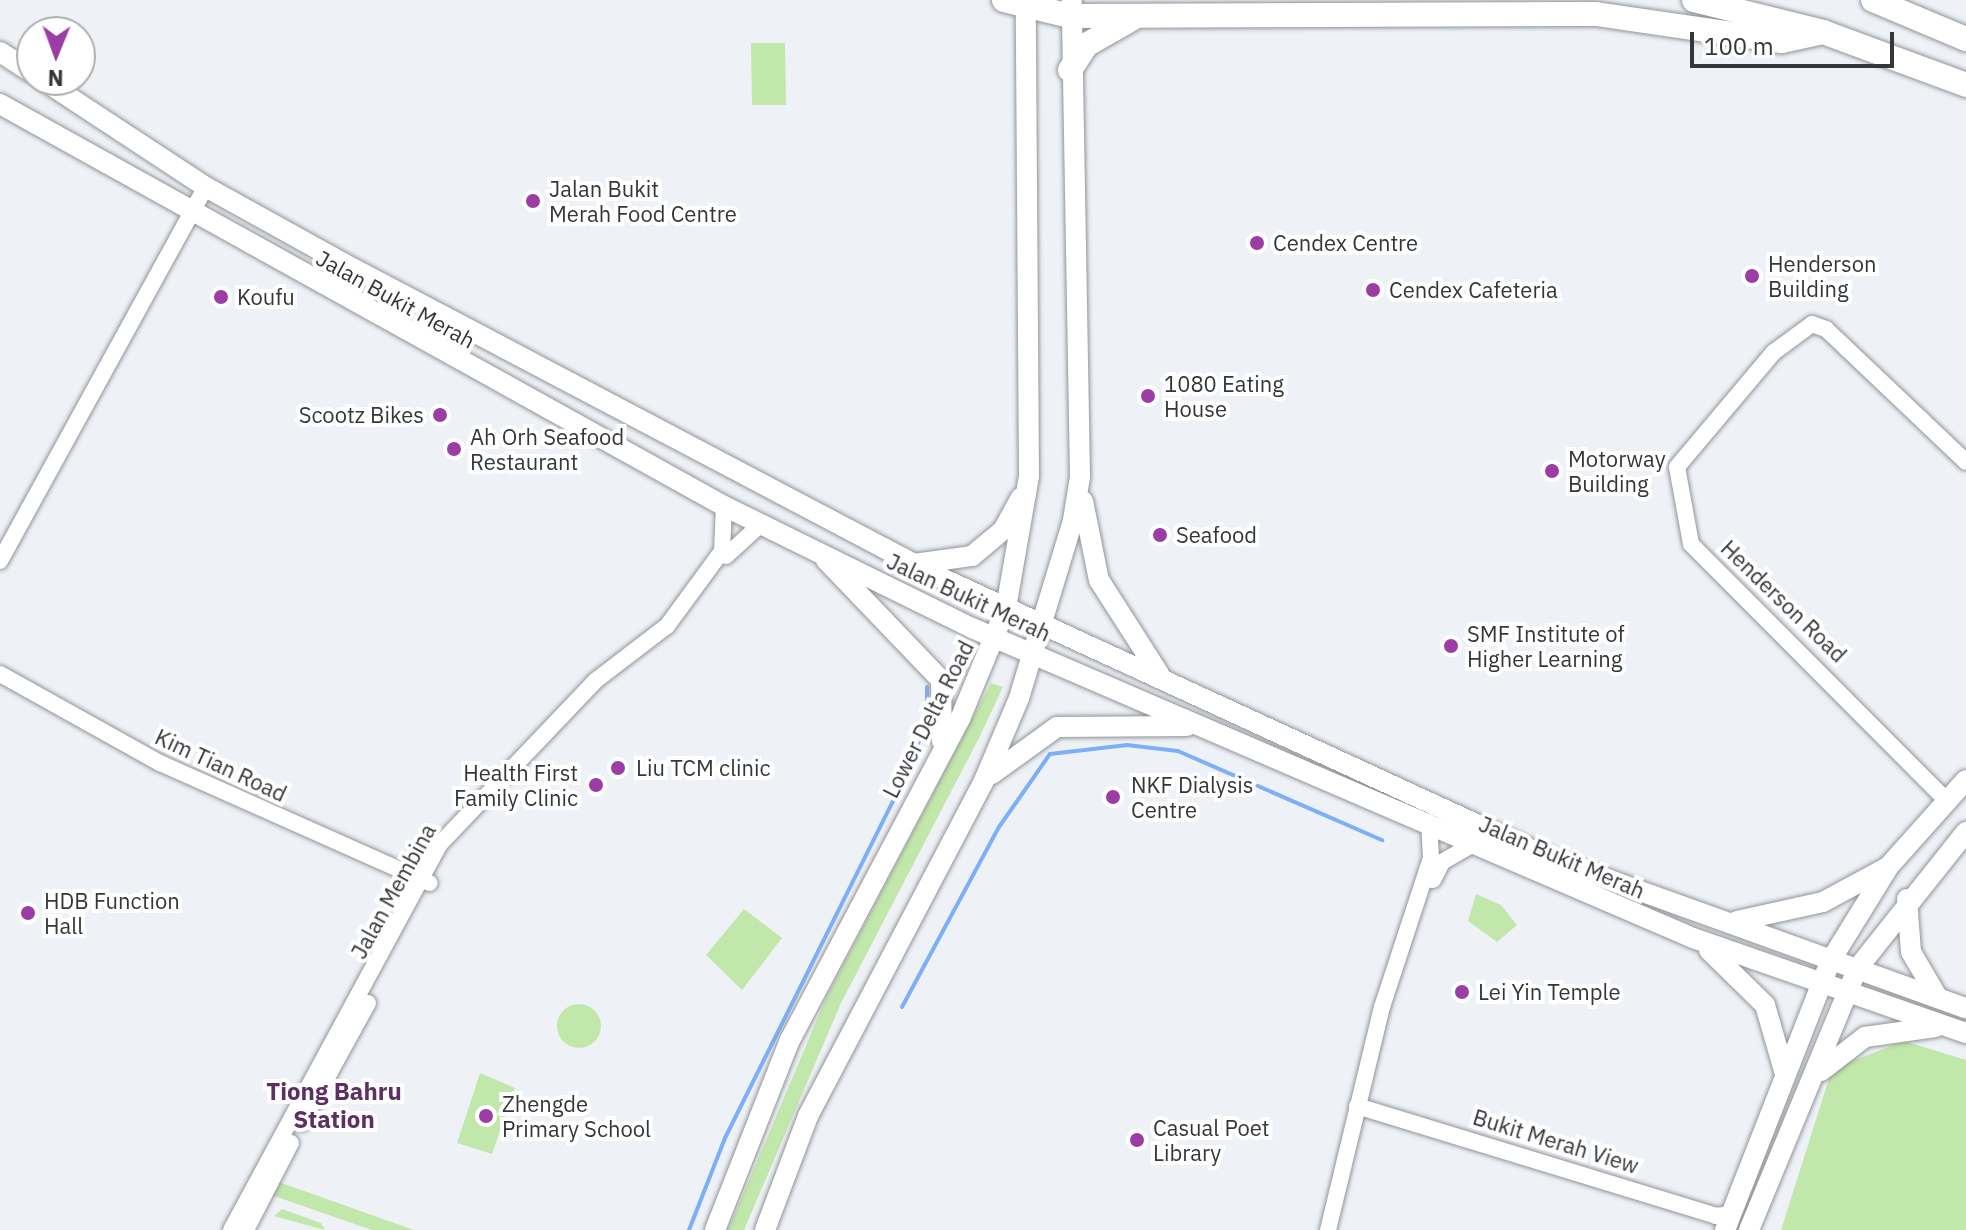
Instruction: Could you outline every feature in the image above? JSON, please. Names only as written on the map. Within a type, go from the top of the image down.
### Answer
[{"type":"highway","points":[[1694,0],[1823,32],[1966,85]]},
{"type":"highway","points":[[1873,0],[1966,39]]},
{"type":"highway","points":[[1018,3],[1138,17],[1596,14],[1782,41],[1823,32]]},
{"type":"highway","points":[[1070,74],[1086,45],[1138,17]]},
{"type":"main road","name":"Lower Delta Road","points":[[715,1230],[790,1040],[938,756],[996,638],[1006,608],[1029,476],[1026,108],[1018,3]]},
{"type":"main road","points":[[1071,8],[1080,477],[1099,580],[1162,679]]},
{"type":"main road","name":"Jalan Bukit Merah","points":[[67,96],[206,187],[914,564],[1554,860],[1966,1008]]},
{"type":"main road","name":"Jalan Bukit Merah","points":[[0,104],[189,215],[724,506],[996,638],[1693,938],[1956,1030]]},
{"type":"main road","points":[[914,564],[958,561],[987,546],[1019,504],[1029,476]]},
{"type":"main road","points":[[765,1230],[808,1116],[983,783],[1031,652],[1080,477]]},
{"type":"main road","points":[[820,553],[941,680],[947,712],[938,756]]},
{"type":"main road","points":[[983,783],[1016,751],[1057,727],[1197,727]]},
{"type":"main road","points":[[1725,1225],[1784,1071],[1831,960],[1889,866],[1966,780]]},
{"type":"main road","points":[[1749,1230],[1857,969],[1907,899],[1966,832]]},
{"type":"main road","points":[[1722,921],[1785,916],[1889,866]]},
{"type":"main road","points":[[1907,899],[1911,952],[1927,991],[1938,998]]},
{"type":"main road","points":[[1693,938],[1749,983],[1765,1005],[1784,1071]]},
{"type":"main road","points":[[1811,1084],[1833,1056],[1865,1037],[1956,1030]]},
{"type":"street","points":[[0,561],[206,187]]},
{"type":"street","name":"Henderson Road","points":[[1946,800],[1691,544],[1677,467],[1774,352],[1812,324],[1826,329],[1966,462]]},
{"type":"street","name":"Jalan Membina","points":[[231,1230],[248,1207],[460,820],[546,728],[667,626],[722,551],[724,506]]},
{"type":"street","name":"Jalan Membina","points":[[426,882],[447,848],[499,789],[599,687],[674,630],[738,539],[761,524]]},
{"type":"street","name":"Kim Tian Road","points":[[0,674],[160,763],[426,882]]},
{"type":"street","points":[[1328,1230],[1431,858],[1429,825]]},
{"type":"street","points":[[1337,1230],[1360,1111],[1405,955],[1435,872],[1471,845]]},
{"type":"street","name":"Bukit Merah View","points":[[1360,1111],[1716,1216],[1725,1225]]},
{"type":"street","name":"Jalan Membina","points":[[246,1230],[248,1207]]},
{"type":"green space","points":[[751,43],[785,43],[786,105],[752,105]]},
{"type":"green space","points":[[991,683],[1003,687],[841,1003],[744,1230],[728,1230],[827,996]]},
{"type":"green space","points":[[1476,894],[1501,905],[1517,925],[1497,942],[1468,921]]},
{"type":"green space","points":[[744,909],[782,938],[742,990],[706,955]]},
{"type":"green space","points":[[579,1004],[595,1010],[601,1026],[595,1042],[579,1048],[563,1042],[557,1026],[563,1010]]},
{"type":"green space","points":[[1904,1041],[1966,1060],[1966,1230],[1781,1230],[1832,1069]]},
{"type":"green space","name":"Zhengde Primary School","points":[[480,1073],[515,1088],[492,1154],[457,1143]]},
{"type":"green space","points":[[276,1181],[414,1230],[372,1230],[271,1195]]},
{"type":"green space","points":[[282,1209],[321,1223],[325,1230],[274,1216]]},
{"type":"waterway","points":[[689,1230],[725,1138],[905,777],[927,721],[927,687]]},
{"type":"waterway","points":[[902,1007],[999,827],[1050,754],[1127,745],[1178,751],[1382,840]]},
{"type":"place","name":"Jalan Bukit Merah Food Centre","points":[[533,201]]},
{"type":"place","name":"Cendex Centre","points":[[1257,243]]},
{"type":"place","name":"Henderson Building","points":[[1752,276]]},
{"type":"place","name":"Cendex Cafeteria","points":[[1373,290]]},
{"type":"place","name":"Koufu","points":[[221,297]]},
{"type":"place","name":"1080 Eating House","points":[[1148,396]]},
{"type":"place","name":"Scootz Bikes","points":[[440,415]]},
{"type":"place","name":"Ah Orh Seafood Restaurant","points":[[454,449]]},
{"type":"place","name":"Motorway Building","points":[[1552,471]]},
{"type":"place","name":"Seafood","points":[[1160,535]]},
{"type":"place","name":"SMF Institute of Higher Learning","points":[[1451,646]]},
{"type":"place","name":"Liu TCM clinic","points":[[618,768]]},
{"type":"place","name":"Health First Family Clinic","points":[[596,785]]},
{"type":"place","name":"NKF Dialysis Centre","points":[[1113,797]]},
{"type":"place","name":"HDB Function Hall","points":[[28,913]]},
{"type":"place","name":"Lei Yin Temple","points":[[1462,992]]},
{"type":"place","name":"Zhengde Primary School","points":[[486,1116]]},
{"type":"place","name":"Casual Poet Library","points":[[1137,1140]]},
{"type":"district","name":"Tiong Bahru Station","points":[[334,1106]]}]
